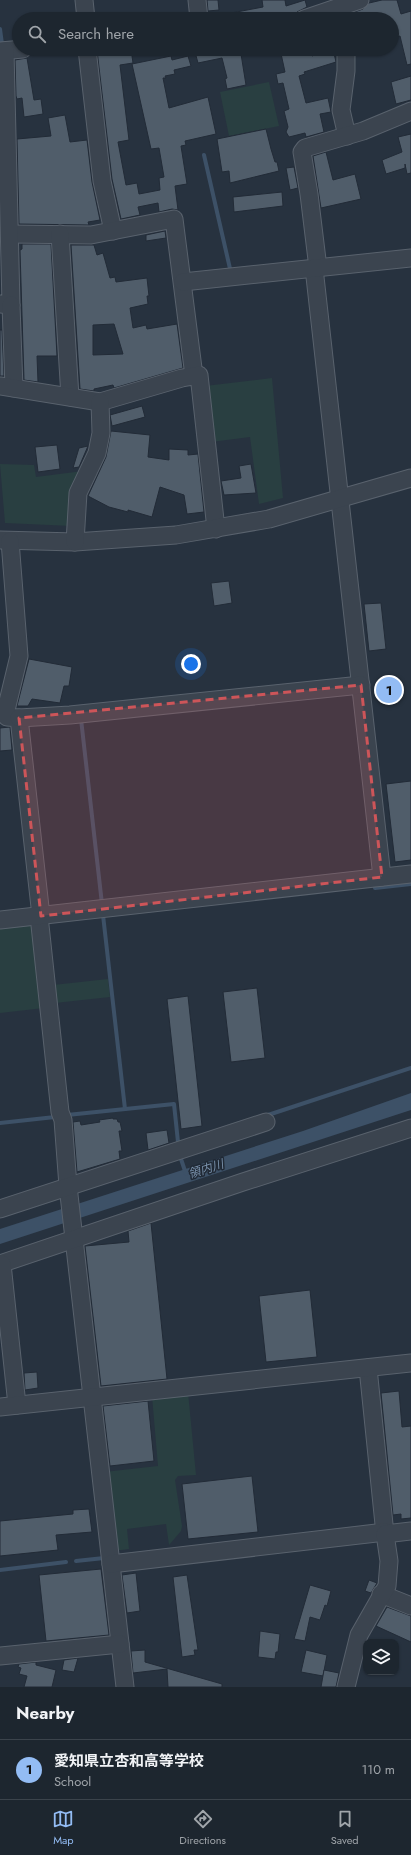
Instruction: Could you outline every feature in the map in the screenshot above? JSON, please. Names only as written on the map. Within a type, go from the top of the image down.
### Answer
[{"type":"street","points":[[84,0],[85,12]]},
{"type":"street","points":[[197,0],[198,12]]},
{"type":"street","points":[[328,12],[348,6]]},
{"type":"street","points":[[12,50],[2,51],[10,234],[6,304],[7,387],[100,402],[199,375],[216,529]]},
{"type":"street","points":[[87,56],[102,181],[113,231]]},
{"type":"street","points":[[346,56],[346,71],[341,110],[347,136]]},
{"type":"street","points":[[382,877],[340,499],[309,194],[302,152],[305,148],[347,136],[411,111]]},
{"type":"street","points":[[10,234],[91,235],[174,218],[194,376]]},
{"type":"street","points":[[60,234],[70,397]]},
{"type":"street","points":[[183,282],[411,258]]},
{"type":"street","points":[[75,542],[78,493],[97,453],[101,433],[100,402]]},
{"type":"street","points":[[360,685],[70,716],[7,717],[6,710],[19,656],[5,541],[75,542],[136,539],[216,529],[269,519],[411,478]]},
{"type":"street","points":[[19,718],[60,1112],[63,1120],[69,1188],[125,1687]]},
{"type":"street","points":[[0,920],[411,874]]},
{"type":"street","points":[[0,1209],[69,1188],[266,1122]]},
{"type":"street","points":[[17,1405],[1,1264],[75,1238],[411,1128]]},
{"type":"street","points":[[0,1408],[411,1363]]},
{"type":"street","points":[[347,1687],[359,1635],[381,1594],[387,1586],[388,1567],[368,1368]]},
{"type":"street","points":[[111,1564],[411,1531]]},
{"type":"street","points":[[381,1594],[411,1606]]},
{"type":"street","points":[[0,1656],[120,1644]]},
{"type":"highlighted area","points":[[361,685],[382,877],[41,916],[19,718]]},
{"type":"green space","points":[[269,82],[279,126],[229,136],[220,92]]},
{"type":"green space","points":[[272,378],[283,498],[259,504],[250,437],[211,442],[205,386]]},
{"type":"green space","points":[[0,464],[34,465],[36,477],[83,471],[72,526],[5,523]]},
{"type":"green space","points":[[35,921],[44,1008],[0,1013],[0,924]]},
{"type":"green space","points":[[108,979],[110,997],[55,1003],[53,985]]},
{"type":"green space","points":[[188,1392],[196,1475],[178,1476],[175,1480],[182,1526],[181,1531],[169,1545],[166,1524],[127,1529],[129,1549],[113,1551],[104,1472],[158,1466],[152,1396]]},
{"type":"water","name":"領内川","points":[[411,1093],[411,1110],[0,1244],[0,1229],[303,1131]]},
{"type":"building","points":[[207,0],[218,0],[219,10],[208,11]]},
{"type":"building","points":[[262,0],[285,0],[286,6],[305,0],[307,7],[297,12],[237,12],[263,7]]},
{"type":"building","points":[[382,0],[397,0],[401,14],[411,11],[411,64],[407,65],[399,36],[399,12],[355,12],[363,9],[369,3]]},
{"type":"building","points":[[98,56],[132,56],[133,63],[120,65],[129,140],[118,142],[126,185],[137,183],[139,194],[160,190],[159,178],[164,177],[159,148],[151,149],[132,64],[171,56],[172,60],[188,56],[191,66],[174,70],[175,74],[165,76],[166,78],[163,78],[169,108],[208,97],[216,134],[185,141],[186,145],[181,146],[187,184],[175,186],[178,210],[172,209],[159,212],[158,203],[138,207],[140,215],[121,219],[112,179]]},
{"type":"building","points":[[196,56],[241,56],[246,85],[227,89],[225,79],[227,78],[222,58],[198,63]]},
{"type":"building","points":[[282,56],[335,56],[336,62],[304,72],[305,74],[299,76],[306,103],[328,98],[331,112],[320,114],[324,132],[306,137],[305,133],[289,137],[286,132],[288,127],[284,111],[289,109],[283,83],[278,84],[276,74],[285,72]]},
{"type":"building","points":[[27,58],[34,100],[41,99],[43,114],[24,117],[22,98],[17,99],[16,96],[15,60]]},
{"type":"building","points":[[411,76],[411,100],[396,104],[391,82]]},
{"type":"building","points":[[65,115],[70,142],[87,140],[92,182],[100,220],[88,222],[89,225],[19,224],[17,139],[51,136],[48,118]]},
{"type":"building","points":[[266,129],[279,171],[230,183],[229,171],[222,172],[217,139]]},
{"type":"building","points":[[411,134],[411,173],[407,174],[405,164],[405,168],[386,174],[382,160],[402,152],[398,137]]},
{"type":"building","points":[[326,152],[333,180],[355,174],[361,199],[321,208],[313,156]]},
{"type":"building","points":[[294,167],[298,188],[290,190],[286,168]]},
{"type":"building","points":[[282,192],[283,206],[234,212],[233,197]]},
{"type":"building","points":[[165,231],[166,238],[146,241],[146,235]]},
{"type":"building","points":[[22,244],[51,244],[57,356],[37,356],[38,382],[24,380],[20,250],[22,249]]},
{"type":"building","points":[[71,245],[94,245],[97,255],[103,253],[110,278],[115,277],[116,282],[147,278],[149,296],[147,296],[148,304],[130,308],[133,328],[146,325],[147,329],[177,324],[183,368],[114,388],[113,385],[94,389],[94,391],[80,389]],"holes":[[[114,324],[123,354],[93,355],[93,325]]]},
{"type":"building","points":[[0,330],[2,330],[4,376],[0,376]]},
{"type":"building","points":[[142,406],[145,417],[112,426],[110,415]]},
{"type":"building","points":[[111,431],[150,435],[148,457],[169,460],[169,449],[188,450],[188,455],[198,454],[204,512],[187,514],[184,495],[160,487],[152,517],[128,510],[128,512],[109,507],[88,496],[106,457]]},
{"type":"building","points":[[57,445],[60,469],[38,472],[35,447]]},
{"type":"building","points":[[88,446],[79,467],[73,468],[79,448]]},
{"type":"building","points":[[251,464],[256,493],[224,495],[221,481],[241,478],[239,466]]},
{"type":"building","points":[[229,581],[232,603],[214,606],[211,583]]},
{"type":"building","points":[[381,603],[386,649],[369,651],[364,604]]},
{"type":"building","points":[[29,659],[72,667],[69,686],[64,686],[60,703],[32,699],[28,706],[17,706]]},
{"type":"building","points":[[10,727],[12,750],[0,751],[0,728]]},
{"type":"building","points":[[411,781],[411,860],[395,862],[386,784]]},
{"type":"building","points":[[257,988],[265,1058],[231,1062],[223,992]]},
{"type":"building","points":[[188,996],[202,1126],[181,1129],[167,999]]},
{"type":"building","points":[[113,1118],[120,1122],[122,1131],[119,1131],[122,1151],[119,1151],[120,1159],[77,1172],[73,1122],[80,1121],[81,1125]]},
{"type":"building","points":[[167,1130],[169,1143],[148,1150],[146,1133]]},
{"type":"building","points":[[151,1223],[167,1379],[101,1386],[85,1246],[129,1242],[128,1231]]},
{"type":"building","points":[[310,1290],[317,1357],[266,1362],[259,1296]]},
{"type":"building","points":[[37,1372],[38,1388],[25,1390],[24,1373]]},
{"type":"building","points":[[399,1391],[402,1427],[411,1426],[411,1518],[401,1519],[401,1514],[393,1515],[381,1393]]},
{"type":"building","points":[[148,1401],[154,1461],[110,1466],[103,1406]]},
{"type":"building","points":[[252,1476],[258,1532],[188,1539],[182,1484]]},
{"type":"building","points":[[89,1509],[92,1532],[56,1535],[58,1550],[0,1556],[0,1521],[73,1514],[73,1510]]},
{"type":"building","points":[[101,1569],[109,1635],[46,1641],[39,1575]]},
{"type":"building","points":[[136,1573],[140,1611],[127,1613],[122,1575]]},
{"type":"building","points":[[187,1575],[198,1650],[194,1650],[195,1655],[182,1657],[173,1577]]},
{"type":"building","points":[[369,1580],[377,1583],[371,1593],[365,1591]]},
{"type":"building","points":[[310,1585],[331,1591],[327,1606],[325,1605],[320,1620],[310,1617],[305,1641],[294,1639]]},
{"type":"building","points":[[387,1607],[411,1616],[411,1642],[376,1626]]},
{"type":"building","points":[[260,1631],[280,1634],[278,1652],[276,1652],[275,1659],[258,1657]]},
{"type":"building","points":[[145,1650],[145,1662],[222,1684],[222,1687],[168,1687],[167,1669],[133,1673],[131,1651]]},
{"type":"building","points":[[306,1650],[327,1655],[323,1676],[301,1672]]},
{"type":"building","points":[[78,1658],[74,1672],[62,1670],[64,1660]]},
{"type":"building","points":[[36,1662],[36,1665],[56,1670],[52,1687],[24,1687],[27,1676],[19,1674],[21,1668],[18,1667],[19,1664]]},
{"type":"building","points":[[324,1670],[339,1673],[336,1687],[321,1687]]},
{"type":"waterway","points":[[0,29],[2,44]]},
{"type":"waterway","points":[[204,155],[231,273]]},
{"type":"waterway","points":[[81,719],[102,904]]},
{"type":"waterway","points":[[375,888],[411,884]]},
{"type":"waterway","points":[[103,915],[125,1109]]},
{"type":"waterway","points":[[265,1116],[411,1068]]},
{"type":"waterway","points":[[67,1115],[174,1104],[178,1142]]},
{"type":"waterway","points":[[0,1123],[55,1117]]},
{"type":"waterway","name":"領内川","points":[[181,1159],[186,1174]]},
{"type":"waterway","points":[[76,1561],[104,1558]]},
{"type":"waterway","points":[[0,1570],[66,1562]]},
{"type":"place","name":"愛知県立杏和高等学校","points":[[389,690]]}]
